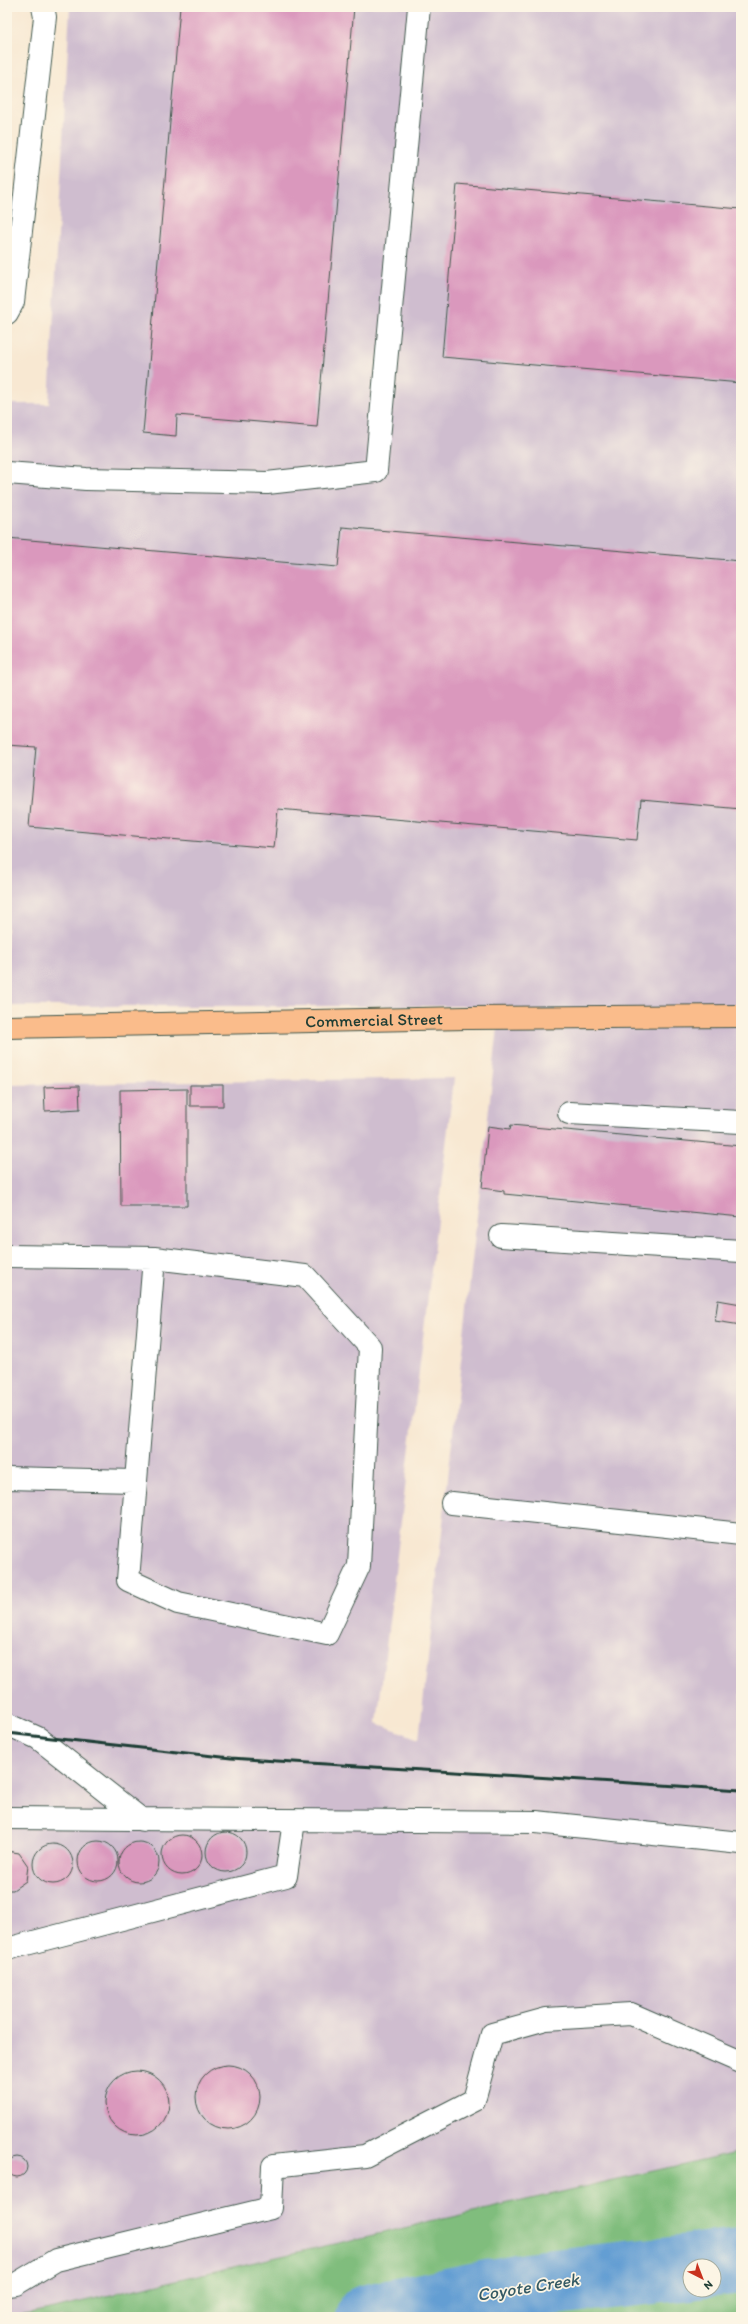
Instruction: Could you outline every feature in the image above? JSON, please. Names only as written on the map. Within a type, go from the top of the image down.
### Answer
[{"type":"main road","name":"Commercial Street","points":[[7,1027],[459,1018],[741,1016]]},
{"type":"lane","points":[[7,313],[13,302],[45,17],[43,7]]},
{"type":"lane","points":[[7,473],[86,479],[267,483],[376,471],[419,7]]},
{"type":"lane","points":[[569,1112],[741,1122]]},
{"type":"lane","points":[[501,1236],[741,1251]]},
{"type":"lane","points":[[7,1256],[154,1258],[305,1276],[370,1347],[359,1566],[327,1634],[178,1603],[128,1580],[134,1481],[154,1258]]},
{"type":"lane","points":[[7,1478],[134,1481]]},
{"type":"lane","points":[[452,1503],[741,1534]]},
{"type":"lane","points":[[7,1724],[38,1738],[142,1820]]},
{"type":"lane","points":[[7,1818],[536,1822],[741,1843]]},
{"type":"lane","points":[[7,1948],[286,1876],[294,1821]]},
{"type":"lane","points":[[7,2285],[16,2284],[56,2260],[271,2208],[273,2166],[365,2156],[474,2100],[492,2034],[546,2020],[631,2014],[741,2062]]},
{"type":"shaded area","points":[[70,7],[741,7],[741,2151],[45,2310],[7,2316],[7,1085],[454,1078],[377,1723],[419,1739],[499,1018],[467,1006],[7,1006],[7,404],[49,404]]},
{"type":"green space","points":[[741,2151],[741,2317],[7,2317],[45,2310]]},
{"type":"building","points":[[180,7],[354,7],[317,427],[177,415],[176,436],[143,433]]},
{"type":"building","points":[[457,184],[741,209],[741,383],[442,357]]},
{"type":"building","points":[[342,527],[741,561],[741,809],[641,800],[637,840],[278,809],[274,848],[29,827],[36,747],[7,745],[7,538],[338,567]]},
{"type":"building","points":[[190,1085],[223,1085],[223,1106],[190,1106]]},
{"type":"building","points":[[79,1086],[80,1109],[45,1111],[44,1087]]},
{"type":"building","points":[[187,1089],[187,1206],[121,1206],[120,1090]]},
{"type":"building","points":[[511,1125],[741,1146],[741,1217],[504,1194],[504,1191],[482,1188],[488,1126],[510,1129]]},
{"type":"building","points":[[718,1300],[741,1304],[741,1325],[715,1321]]},
{"type":"building","points":[[226,1832],[237,1835],[243,1841],[246,1852],[243,1863],[237,1869],[226,1872],[215,1869],[209,1863],[206,1852],[209,1841],[215,1835]]},
{"type":"building","points":[[182,1835],[193,1838],[199,1844],[202,1855],[199,1866],[193,1872],[182,1875],[171,1872],[165,1866],[162,1855],[165,1844],[171,1838]]},
{"type":"building","points":[[98,1841],[106,1843],[112,1847],[116,1853],[118,1861],[116,1869],[112,1875],[106,1879],[98,1881],[90,1879],[84,1875],[80,1869],[78,1861],[80,1853],[84,1847],[90,1843]]},
{"type":"building","points":[[139,1842],[147,1844],[153,1848],[157,1854],[159,1862],[157,1870],[153,1876],[147,1880],[139,1882],[131,1880],[125,1876],[121,1870],[119,1862],[121,1854],[125,1848],[131,1844]]},
{"type":"building","points":[[53,1844],[61,1846],[67,1850],[71,1856],[73,1864],[71,1872],[67,1878],[61,1882],[53,1884],[45,1882],[39,1878],[35,1872],[33,1864],[35,1856],[39,1850],[45,1846]]},
{"type":"building","points":[[7,1851],[19,1853],[28,1866],[26,1881],[13,1890],[7,1890]]},
{"type":"building","points":[[228,2065],[240,2068],[251,2074],[257,2085],[260,2097],[257,2109],[251,2120],[240,2126],[228,2129],[216,2126],[205,2120],[199,2109],[196,2097],[199,2085],[205,2074],[216,2068]]},
{"type":"building","points":[[137,2071],[155,2077],[163,2085],[169,2103],[163,2121],[155,2129],[137,2135],[119,2129],[111,2121],[105,2103],[111,2085],[119,2077]]},
{"type":"building","points":[[17,2157],[24,2160],[27,2167],[24,2174],[17,2177],[10,2174],[7,2167],[10,2160]]},
{"type":"waterway","name":"Coyote Creek","points":[[722,2263],[741,2261]]},
{"type":"waterway","name":"Coyote Creek","points":[[368,2317],[527,2285],[682,2268]]},
{"type":"railway","points":[[7,1733],[231,1758],[741,1790]]}]
